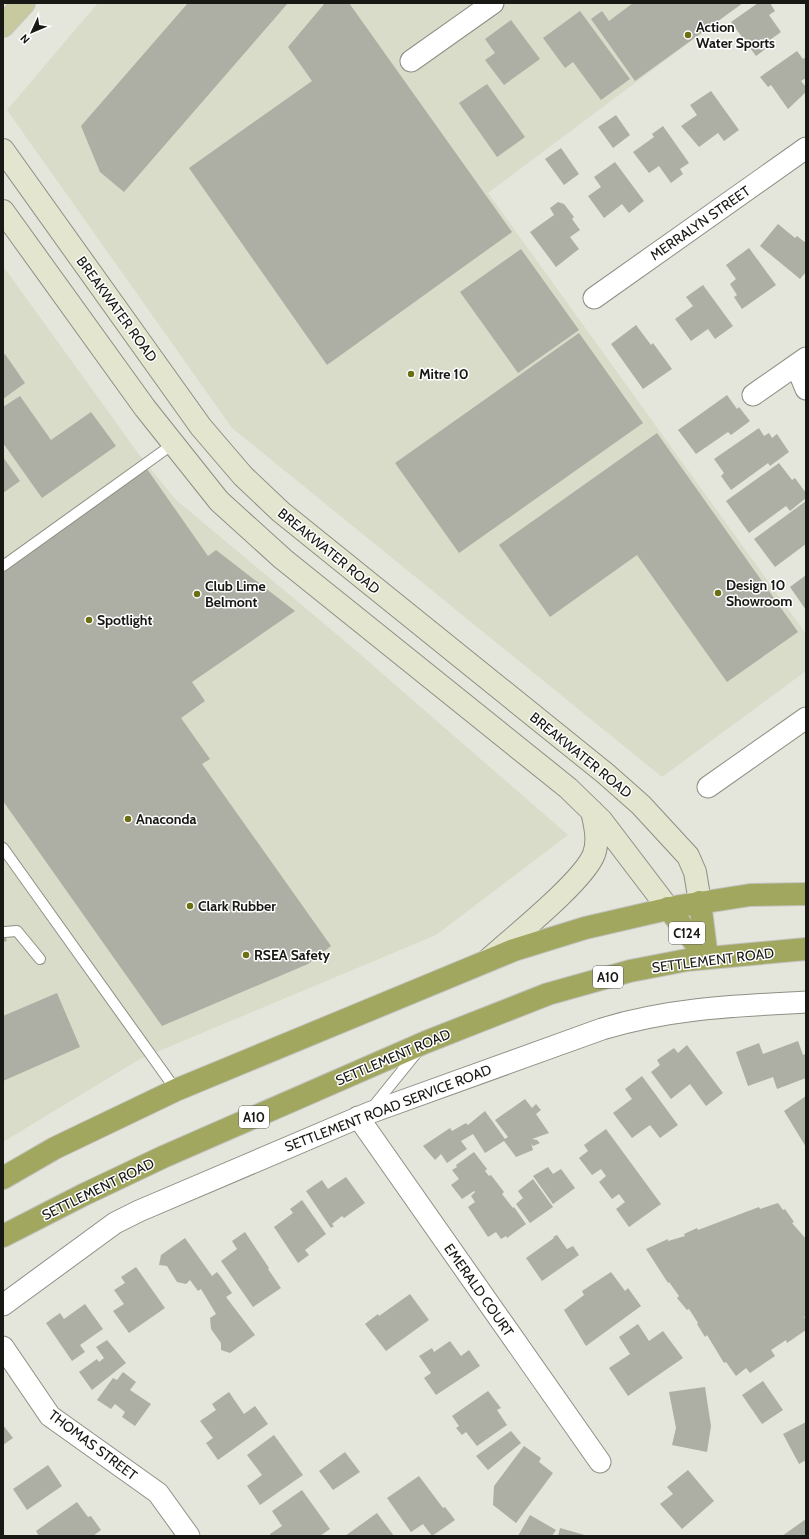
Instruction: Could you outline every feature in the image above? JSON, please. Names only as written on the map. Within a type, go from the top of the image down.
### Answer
[{"type":"highway","points":[[3,1178],[55,1148],[176,1090],[487,960],[566,933],[668,908],[750,895],[806,894]]},
{"type":"highway","name":"C124","points":[[700,902],[707,958]]},
{"type":"highway","name":"C124","points":[[668,908],[707,958]]},
{"type":"highway","name":"SETTLEMENT ROAD","points":[[3,1236],[83,1195],[163,1157],[426,1042],[511,1007],[555,992],[630,971],[707,958],[806,949]]},
{"type":"main road","points":[[3,26],[24,3]]},
{"type":"main road","name":"BREAKWATER ROAD","points":[[3,150],[201,427],[226,458],[281,512],[606,774],[658,822],[690,858],[700,902]]},
{"type":"main road","name":"C124","points":[[3,211],[173,444],[210,491],[252,533],[554,775],[592,811],[668,908]]},
{"type":"main road","points":[[419,668],[441,642]]},
{"type":"main road","points":[[487,960],[565,891],[588,864],[596,846],[596,832],[592,811]]},
{"type":"street","points":[[410,61],[493,3]]},
{"type":"street","name":"MERRALYN STREET","points":[[594,298],[806,148]]},
{"type":"street","points":[[753,395],[801,361],[806,389]]},
{"type":"street","points":[[708,787],[806,718]]},
{"type":"street","name":"SETTLEMENT ROAD SERVICE ROAD","points":[[3,1305],[122,1219],[363,1115],[602,1029],[633,1020],[684,1010],[806,1002]]},
{"type":"street","name":"EMERALD COURT","points":[[363,1115],[600,1462]]},
{"type":"street","name":"THOMAS STREET","points":[[3,1347],[50,1416],[158,1493],[189,1536]]},
{"type":"lane","points":[[3,566],[173,444]]},
{"type":"lane","points":[[3,848],[176,1090]]},
{"type":"lane","points":[[4,932],[17,931],[40,959]]},
{"type":"lane","points":[[363,1115],[426,1042]]},
{"type":"shaded area","points":[[98,3],[742,3],[488,193],[806,634],[806,671],[662,777],[232,428],[7,110]]},
{"type":"shaded area","points":[[3,266],[138,453],[175,499],[346,642],[568,835],[436,935],[140,1059],[3,1142]]},
{"type":"building","points":[[188,3],[288,3],[124,192],[100,172],[81,126]]},
{"type":"building","points":[[325,3],[349,3],[512,232],[327,365],[189,168],[312,81],[288,47]]},
{"type":"building","points":[[633,3],[743,3],[635,81],[591,19],[602,11],[609,21]]},
{"type":"building","points":[[758,3],[770,3],[775,11],[769,15],[781,32],[770,40],[772,44],[756,56],[731,22]]},
{"type":"building","points":[[580,11],[630,79],[601,100],[573,62],[565,68],[543,38]]},
{"type":"building","points":[[511,20],[540,59],[504,85],[485,60],[495,53],[485,39]]},
{"type":"building","points":[[797,51],[803,59],[806,57],[806,78],[801,81],[806,87],[806,92],[788,109],[771,85],[768,87],[760,77]]},
{"type":"building","points":[[487,84],[525,137],[497,157],[459,103]]},
{"type":"building","points":[[711,91],[739,130],[724,141],[718,133],[699,147],[681,126],[697,115],[690,105]]},
{"type":"building","points":[[616,115],[630,135],[613,148],[598,127]]},
{"type":"building","points":[[663,126],[689,163],[680,169],[683,174],[671,183],[659,166],[649,173],[633,152],[654,137],[652,134]]},
{"type":"building","points":[[561,148],[579,174],[564,185],[545,159]]},
{"type":"building","points":[[615,162],[644,201],[629,213],[622,204],[604,218],[588,196],[601,187],[594,177]]},
{"type":"building","points":[[558,202],[564,204],[574,217],[572,219],[580,230],[570,237],[579,249],[556,267],[530,232],[554,215],[550,208]]},
{"type":"building","points":[[778,224],[795,238],[797,236],[806,243],[806,272],[800,279],[760,246]]},
{"type":"building","points":[[749,248],[776,285],[742,309],[734,297],[737,295],[730,284],[736,279],[726,265]]},
{"type":"building","points":[[521,249],[579,330],[518,373],[460,292]]},
{"type":"building","points":[[703,285],[733,326],[715,339],[708,329],[691,341],[675,319],[693,306],[686,297]]},
{"type":"building","points":[[636,325],[651,345],[653,343],[672,369],[643,389],[611,344]]},
{"type":"building","points":[[579,333],[643,423],[459,553],[395,463]]},
{"type":"building","points":[[5,354],[25,383],[3,399],[3,355]]},
{"type":"building","points":[[727,395],[737,409],[739,407],[750,421],[731,435],[728,432],[696,454],[678,430]]},
{"type":"building","points":[[20,396],[51,440],[91,412],[116,446],[42,498],[3,443],[3,407]]},
{"type":"building","points":[[759,428],[764,436],[769,433],[772,438],[777,434],[789,452],[770,466],[768,463],[731,490],[721,476],[724,473],[714,459]]},
{"type":"building","name":"Design 10 Showroom","points":[[657,433],[798,632],[727,682],[637,555],[550,617],[499,545]]},
{"type":"building","points":[[3,457],[20,481],[3,493]]},
{"type":"building","points":[[779,463],[792,480],[795,478],[806,493],[806,498],[790,511],[786,506],[749,533],[726,501]]},
{"type":"building","points":[[147,469],[208,556],[216,550],[295,611],[192,682],[205,701],[181,718],[210,759],[202,764],[331,946],[308,964],[162,1026],[3,801],[3,571]]},
{"type":"building","points":[[806,501],[806,544],[775,567],[754,539]]},
{"type":"building","points":[[806,575],[806,610],[790,587]]},
{"type":"building","points":[[3,930],[7,941],[3,942]]},
{"type":"building","points":[[57,993],[80,1047],[3,1081],[3,1016]]},
{"type":"building","points":[[798,1041],[803,1055],[806,1054],[806,1078],[777,1089],[773,1077],[748,1086],[736,1052],[759,1043],[763,1054]]},
{"type":"building","points":[[687,1045],[723,1093],[706,1106],[690,1084],[671,1099],[651,1072],[660,1065],[657,1060],[674,1048],[678,1053]]},
{"type":"building","points":[[642,1076],[678,1125],[660,1138],[650,1125],[632,1138],[613,1113],[632,1099],[625,1089]]},
{"type":"building","points":[[806,1096],[806,1147],[784,1111]]},
{"type":"building","points":[[525,1099],[532,1108],[536,1104],[541,1110],[536,1114],[549,1133],[532,1139],[537,1140],[540,1143],[533,1146],[531,1143],[533,1150],[516,1157],[504,1141],[485,1153],[473,1134],[461,1141],[467,1149],[447,1163],[441,1154],[435,1160],[423,1146],[450,1128],[452,1131],[466,1123],[468,1125],[485,1111],[505,1139],[508,1137],[495,1120]]},
{"type":"building","points":[[606,1129],[661,1204],[629,1227],[616,1209],[625,1202],[619,1194],[612,1199],[599,1182],[606,1176],[601,1169],[592,1175],[579,1158],[588,1151],[584,1145]]},
{"type":"building","points":[[474,1152],[487,1169],[485,1171],[489,1176],[491,1175],[504,1192],[502,1194],[513,1208],[514,1207],[526,1224],[507,1238],[506,1236],[501,1239],[496,1232],[488,1237],[468,1207],[475,1202],[471,1196],[475,1192],[474,1191],[462,1199],[451,1185],[459,1179],[452,1170],[457,1167],[456,1165]]},
{"type":"building","points":[[548,1167],[553,1174],[561,1169],[575,1188],[553,1204],[533,1176]]},
{"type":"building","points":[[346,1177],[365,1203],[344,1218],[342,1216],[332,1224],[334,1226],[331,1228],[306,1191],[322,1180],[328,1189]]},
{"type":"building","points":[[533,1179],[553,1207],[530,1223],[516,1204],[523,1198],[518,1191]]},
{"type":"building","points":[[302,1200],[326,1234],[305,1250],[309,1255],[298,1263],[274,1227],[293,1213],[290,1209]]},
{"type":"building","points":[[778,1203],[783,1210],[785,1209],[794,1222],[792,1223],[806,1239],[806,1315],[804,1317],[806,1320],[806,1330],[787,1343],[786,1340],[771,1350],[775,1356],[750,1373],[746,1368],[736,1376],[726,1362],[724,1363],[707,1335],[705,1337],[689,1309],[687,1310],[677,1298],[679,1296],[669,1282],[668,1283],[646,1249],[668,1239],[668,1241],[685,1236],[684,1234],[697,1228],[698,1230],[759,1207],[760,1209]]},
{"type":"building","points":[[245,1232],[281,1288],[253,1307],[221,1261],[237,1249],[232,1241]]},
{"type":"building","points":[[557,1235],[567,1249],[573,1246],[579,1255],[542,1281],[526,1258]]},
{"type":"building","points":[[185,1238],[212,1276],[217,1272],[221,1277],[232,1293],[226,1297],[255,1335],[230,1353],[221,1350],[221,1343],[211,1329],[210,1318],[216,1314],[201,1289],[198,1291],[190,1280],[186,1284],[177,1282],[167,1266],[159,1265],[161,1255]]},
{"type":"building","points":[[136,1267],[165,1308],[129,1333],[113,1311],[124,1304],[114,1290],[125,1283],[121,1277]]},
{"type":"building","points":[[611,1272],[625,1291],[628,1288],[641,1306],[586,1346],[564,1310],[584,1295],[582,1291]]},
{"type":"building","points":[[410,1294],[429,1320],[386,1351],[365,1324]]},
{"type":"building","points":[[85,1304],[103,1329],[80,1345],[85,1352],[72,1361],[46,1323],[60,1313],[64,1319]]},
{"type":"building","points":[[638,1324],[649,1341],[663,1331],[683,1358],[628,1396],[609,1368],[630,1354],[619,1337]]},
{"type":"building","points":[[107,1340],[126,1363],[92,1390],[79,1372],[97,1359],[99,1362],[104,1358],[96,1347]]},
{"type":"building","points":[[450,1341],[461,1356],[469,1350],[480,1366],[436,1395],[424,1378],[431,1373],[419,1356],[432,1348],[434,1352]]},
{"type":"building","points":[[123,1372],[136,1382],[130,1390],[151,1404],[135,1426],[122,1417],[125,1412],[115,1404],[111,1409],[97,1400],[113,1378],[117,1380]]},
{"type":"building","points":[[763,1381],[783,1410],[762,1424],[742,1395]]},
{"type":"building","points":[[705,1387],[711,1426],[707,1452],[672,1445],[676,1428],[669,1392]]},
{"type":"building","points":[[488,1391],[501,1408],[497,1410],[507,1425],[477,1446],[466,1432],[462,1435],[456,1428],[459,1426],[452,1416]]},
{"type":"building","points":[[229,1392],[244,1414],[255,1406],[268,1424],[218,1460],[206,1443],[213,1438],[200,1421],[216,1410],[212,1404]]},
{"type":"building","points":[[806,1422],[806,1460],[799,1464],[783,1434]]},
{"type":"building","points":[[3,1425],[13,1438],[3,1445]]},
{"type":"building","points":[[511,1431],[521,1443],[488,1470],[476,1456]]},
{"type":"building","points":[[274,1435],[303,1475],[260,1505],[247,1486],[262,1475],[247,1455]]},
{"type":"building","points":[[524,1446],[541,1458],[539,1462],[553,1473],[516,1523],[493,1505],[494,1486]]},
{"type":"building","points":[[345,1452],[360,1472],[333,1490],[319,1471]]},
{"type":"building","points":[[48,1465],[62,1486],[27,1510],[13,1489]]},
{"type":"building","points":[[688,1470],[714,1501],[682,1529],[660,1504],[673,1494],[667,1487]]},
{"type":"building","points":[[419,1476],[443,1508],[445,1507],[455,1520],[432,1536],[423,1524],[411,1532],[387,1498]]},
{"type":"building","points":[[302,1490],[330,1529],[320,1536],[271,1536],[270,1534],[282,1526],[272,1511]]},
{"type":"building","points":[[77,1502],[88,1517],[91,1516],[101,1530],[93,1536],[39,1536],[36,1531]]},
{"type":"building","points":[[377,1513],[394,1536],[345,1536]]},
{"type":"building","points":[[530,1515],[556,1530],[552,1536],[518,1536]]},
{"type":"building","points":[[806,1519],[806,1536],[782,1536]]},
{"type":"building","points":[[560,1528],[588,1536],[558,1536]]},
{"type":"place","name":"Action Water Sports","points":[[688,35]]},
{"type":"place","name":"Mitre 10","points":[[411,374]]},
{"type":"place","name":"Design 10 Showroom","points":[[718,593]]},
{"type":"place","name":"Club Lime Belmont","points":[[197,594]]},
{"type":"place","name":"Spotlight","points":[[89,620]]},
{"type":"place","name":"Anaconda","points":[[128,819]]},
{"type":"place","name":"Clark Rubber","points":[[190,906]]},
{"type":"place","name":"RSEA Safety","points":[[246,955]]}]
